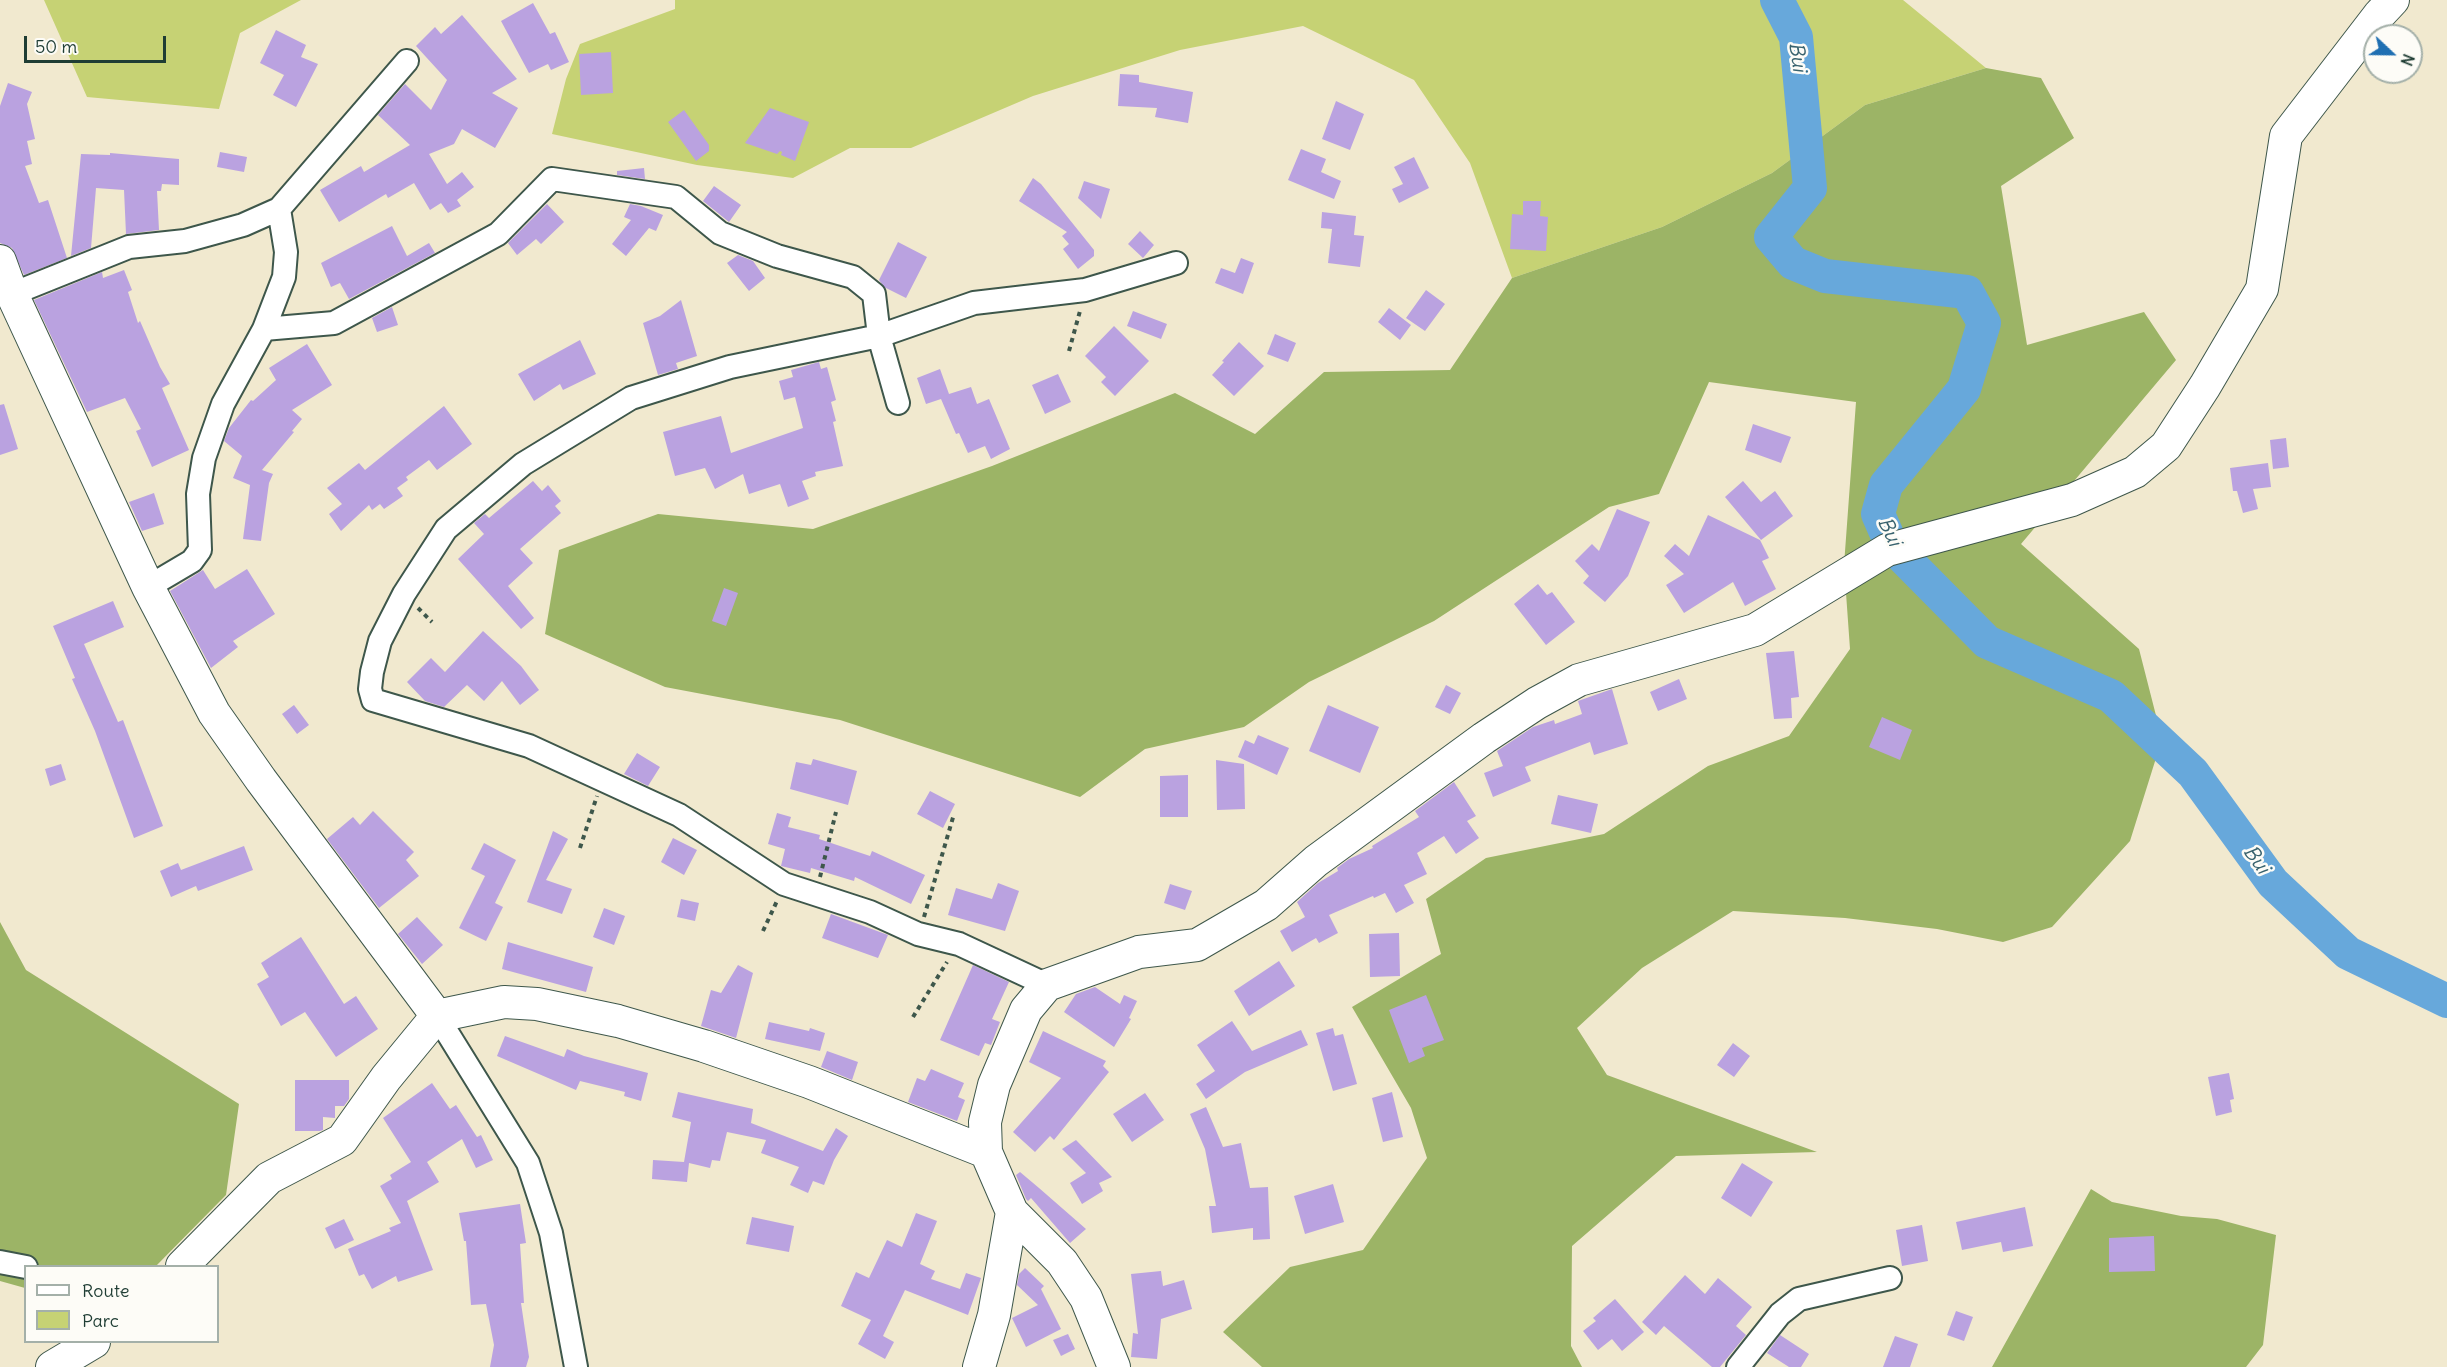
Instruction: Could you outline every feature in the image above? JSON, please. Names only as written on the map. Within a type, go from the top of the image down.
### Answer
[{"type":"street","points":[[1114,1367],[1086,1298],[1062,1262],[1012,1212],[986,1152],[985,1122],[994,1085],[1026,1010],[1047,985],[1139,952],[1197,945],[1266,905],[1316,861],[1425,780],[1537,703],[1579,680],[1755,630],[1901,546],[2072,500],[2134,472],[2166,446],[2205,386],[2262,289],[2286,136],[2393,0]]},
{"type":"street","points":[[12,294],[129,247],[185,241],[243,225],[279,209],[407,61]]},
{"type":"street","points":[[264,329],[334,323],[498,234],[552,179],[676,197],[720,233],[777,256],[853,277],[874,294],[879,336],[898,403]]},
{"type":"street","points":[[148,587],[192,561],[200,550],[198,494],[204,458],[223,404],[264,329],[284,277],[286,252],[279,209]]},
{"type":"street","points":[[0,261],[12,294],[148,587],[214,713],[261,780],[437,1016],[528,1163],[551,1233],[576,1367]]},
{"type":"street","points":[[1047,985],[959,944],[918,934],[870,912],[816,892],[784,884],[679,815],[602,778],[529,746],[372,700],[370,689],[380,641],[404,594],[446,530],[524,464],[631,398],[730,367],[879,336],[974,303],[1085,290],[1176,263]]},
{"type":"street","points":[[183,1265],[269,1178],[342,1140],[386,1078],[437,1016],[504,1002],[537,1004],[618,1021],[704,1046],[809,1082],[986,1152]]},
{"type":"street","points":[[979,1367],[994,1315],[1012,1212]]},
{"type":"street","points":[[0,1262],[24,1267]]},
{"type":"street","points":[[1738,1367],[1780,1314],[1799,1299],[1890,1278]]},
{"type":"street","points":[[52,1367],[91,1343]]},
{"type":"path","points":[[1069,351],[1085,290]]},
{"type":"path","points":[[580,848],[602,778]]},
{"type":"path","points":[[816,892],[836,812]]},
{"type":"path","points":[[918,934],[954,814]]},
{"type":"path","points":[[763,931],[784,884]]},
{"type":"path","points":[[913,1017],[959,944]]},
{"type":"green space","points":[[44,0],[301,0],[240,33],[219,109],[87,97]]},
{"type":"green space","points":[[675,0],[1903,0],[1986,68],[1865,105],[1772,173],[1662,227],[1512,278],[1470,163],[1414,80],[1303,26],[1180,50],[1033,96],[911,148],[850,148],[793,178],[697,165],[552,134],[566,79],[580,44],[675,9]]},
{"type":"green space","points":[[1986,68],[2041,78],[2074,138],[2001,186],[2027,345],[2144,312],[2176,360],[2021,544],[2139,649],[2162,739],[2130,841],[2052,927],[2003,942],[1937,929],[1845,918],[1733,911],[1642,968],[1577,1028],[1607,1075],[1817,1152],[1676,1156],[1572,1246],[1571,1346],[1582,1367],[1262,1367],[1223,1332],[1290,1267],[1363,1250],[1427,1158],[1411,1108],[1352,1007],[1441,954],[1426,899],[1486,858],[1604,834],[1708,766],[1789,736],[1850,649],[1844,565],[1856,402],[1709,382],[1659,494],[1609,507],[1434,621],[1309,682],[1244,727],[1145,749],[1080,797],[840,720],[665,687],[545,634],[559,550],[658,514],[813,529],[992,466],[1175,393],[1255,434],[1324,372],[1450,370],[1512,278],[1662,227],[1772,173],[1865,105]]},
{"type":"green space","points":[[0,922],[26,970],[239,1104],[226,1195],[157,1265],[24,1265],[24,1288],[0,1281]]},
{"type":"green space","points":[[2091,1189],[2112,1202],[2181,1216],[2217,1219],[2276,1235],[2263,1345],[2246,1367],[1992,1367]]},
{"type":"building","points":[[533,3],[550,34],[555,32],[569,62],[551,70],[548,64],[529,73],[501,21]]},
{"type":"building","points":[[462,15],[517,79],[492,93],[518,108],[495,148],[462,129],[454,144],[429,154],[447,184],[462,172],[474,187],[457,200],[461,206],[448,213],[441,203],[430,210],[414,183],[388,198],[386,194],[339,222],[320,190],[361,166],[364,172],[410,145],[378,115],[405,84],[431,110],[447,80],[416,46],[435,27],[441,34]]},
{"type":"building","points":[[276,30],[306,45],[301,57],[318,64],[296,107],[273,95],[284,75],[260,63]]},
{"type":"building","points":[[611,52],[613,93],[581,95],[579,54]]},
{"type":"building","points":[[1120,74],[1139,75],[1139,82],[1193,92],[1188,123],[1155,117],[1157,108],[1118,106]]},
{"type":"building","points":[[8,83],[32,92],[27,104],[35,139],[27,141],[32,164],[25,166],[39,203],[48,200],[67,258],[24,275],[12,248],[0,243],[0,106]]},
{"type":"building","points":[[1336,101],[1364,114],[1350,150],[1322,139]]},
{"type":"building","points":[[770,108],[809,122],[795,161],[781,155],[780,151],[777,154],[745,143]]},
{"type":"building","points":[[684,110],[709,145],[709,151],[696,161],[668,122]]},
{"type":"building","points":[[1301,149],[1326,159],[1321,172],[1341,181],[1334,199],[1288,180]]},
{"type":"building","points":[[220,152],[247,157],[244,172],[217,167]]},
{"type":"building","points":[[110,153],[179,159],[179,185],[162,184],[161,191],[157,191],[159,230],[126,234],[124,190],[96,188],[91,248],[71,256],[81,154],[110,155]]},
{"type":"building","points":[[1414,157],[1429,188],[1399,203],[1392,189],[1403,184],[1394,167]]},
{"type":"building","points":[[644,168],[645,179],[617,175],[617,171]]},
{"type":"building","points":[[1033,178],[1041,184],[1094,250],[1094,256],[1078,269],[1063,249],[1069,244],[1062,236],[1067,232],[1019,201]]},
{"type":"building","points":[[1084,181],[1110,189],[1101,219],[1078,198]]},
{"type":"building","points":[[714,186],[741,205],[729,222],[703,201]]},
{"type":"building","points":[[1523,201],[1541,201],[1540,216],[1548,217],[1546,251],[1510,249],[1512,214],[1523,215]]},
{"type":"building","points":[[547,204],[564,222],[541,244],[536,239],[517,255],[508,243]]},
{"type":"building","points":[[630,204],[663,215],[656,231],[649,228],[626,256],[612,244],[631,220],[624,217]]},
{"type":"building","points":[[1322,212],[1356,216],[1354,235],[1364,236],[1360,267],[1328,263],[1332,229],[1321,228]]},
{"type":"building","points":[[392,226],[407,256],[429,243],[435,253],[349,299],[340,283],[331,287],[321,263]]},
{"type":"building","points":[[1140,231],[1154,245],[1143,258],[1128,244]]},
{"type":"building","points":[[898,242],[927,257],[906,298],[884,287],[879,280]]},
{"type":"building","points":[[738,255],[753,261],[765,278],[749,291],[727,263]]},
{"type":"building","points":[[1241,258],[1254,263],[1243,294],[1215,283],[1221,268],[1235,273]]},
{"type":"building","points":[[124,270],[132,290],[128,292],[138,323],[140,321],[170,384],[162,388],[189,450],[152,467],[136,431],[141,429],[125,398],[87,412],[34,300],[102,272],[103,278]]},
{"type":"building","points":[[1426,290],[1445,304],[1425,331],[1406,318]]},
{"type":"building","points":[[681,300],[697,356],[676,363],[678,369],[658,375],[643,323],[660,316]]},
{"type":"building","points":[[392,307],[398,325],[377,332],[372,318]]},
{"type":"building","points":[[1389,308],[1411,325],[1400,340],[1378,322]]},
{"type":"building","points":[[1133,311],[1167,324],[1161,339],[1127,326]]},
{"type":"building","points":[[1114,326],[1149,361],[1115,396],[1101,382],[1106,377],[1085,356]]},
{"type":"building","points":[[1275,334],[1296,343],[1288,362],[1267,354]]},
{"type":"building","points":[[580,340],[596,374],[563,390],[560,384],[534,401],[518,374]]},
{"type":"building","points":[[1239,342],[1264,366],[1234,396],[1212,375]]},
{"type":"building","points":[[307,344],[332,385],[292,410],[302,419],[262,470],[273,474],[269,483],[261,541],[243,539],[250,485],[233,478],[242,456],[224,441],[229,428],[251,400],[253,401],[276,380],[269,368]]},
{"type":"building","points":[[819,362],[821,369],[827,367],[836,400],[831,402],[836,421],[833,422],[843,466],[815,472],[816,476],[802,481],[809,499],[788,507],[780,484],[749,494],[743,474],[715,489],[705,468],[675,476],[663,432],[721,416],[731,453],[803,428],[795,397],[784,400],[779,381],[793,377],[791,370]]},
{"type":"building","points":[[940,369],[949,394],[971,387],[977,404],[989,399],[1010,449],[991,459],[985,446],[968,453],[959,433],[956,434],[941,399],[926,404],[917,378]]},
{"type":"building","points":[[1058,374],[1071,402],[1045,414],[1032,385]]},
{"type":"building","points":[[4,404],[18,449],[0,455],[0,405]]},
{"type":"building","points":[[444,406],[472,444],[437,470],[429,460],[406,477],[408,480],[397,488],[403,496],[384,509],[380,504],[372,510],[369,505],[341,531],[329,514],[342,504],[327,488],[359,463],[365,470]]},
{"type":"building","points":[[1753,424],[1791,437],[1781,463],[1745,450]]},
{"type":"building","points":[[2286,438],[2289,467],[2273,469],[2270,440]]},
{"type":"building","points":[[2268,463],[2271,487],[2253,489],[2258,509],[2243,513],[2237,491],[2233,491],[2230,468]]},
{"type":"building","points":[[533,481],[542,491],[548,485],[561,501],[555,506],[561,513],[520,549],[533,563],[508,586],[534,618],[521,629],[458,559],[484,534],[474,523],[485,514],[489,518]]},
{"type":"building","points":[[1743,481],[1761,502],[1775,491],[1793,516],[1761,540],[1725,497]]},
{"type":"building","points":[[154,493],[164,524],[142,531],[129,502]]},
{"type":"building","points":[[1617,509],[1650,522],[1628,576],[1605,602],[1583,583],[1589,576],[1575,561],[1592,544],[1599,551]]},
{"type":"building","points":[[1708,515],[1760,540],[1769,558],[1762,561],[1776,589],[1745,606],[1733,582],[1684,613],[1666,585],[1684,574],[1664,556],[1675,544],[1689,556]]},
{"type":"building","points":[[247,569],[275,614],[233,641],[238,647],[211,668],[170,591],[203,570],[215,589]]},
{"type":"building","points":[[1538,584],[1547,595],[1552,592],[1575,622],[1546,645],[1514,604]]},
{"type":"building","points":[[724,588],[738,593],[726,626],[712,621]]},
{"type":"building","points":[[113,601],[124,627],[84,644],[118,722],[123,720],[163,826],[134,838],[95,731],[72,679],[75,678],[53,626]]},
{"type":"building","points":[[483,631],[521,666],[539,690],[520,705],[502,681],[484,701],[467,685],[444,707],[425,701],[407,682],[431,658],[445,672]]},
{"type":"building","points":[[1794,651],[1799,697],[1791,698],[1792,718],[1774,719],[1766,653]]},
{"type":"building","points":[[1679,679],[1687,699],[1658,711],[1650,692]]},
{"type":"building","points":[[1446,685],[1461,693],[1450,714],[1435,707]]},
{"type":"building","points":[[1612,689],[1628,744],[1594,755],[1590,742],[1525,767],[1531,781],[1493,797],[1484,773],[1503,766],[1497,751],[1533,727],[1554,720],[1555,724],[1582,714],[1578,701]]},
{"type":"building","points":[[294,705],[309,725],[297,734],[282,714]]},
{"type":"building","points":[[1328,705],[1379,727],[1360,773],[1309,751]]},
{"type":"building","points":[[1882,717],[1912,730],[1900,760],[1869,747]]},
{"type":"building","points":[[1258,735],[1289,748],[1277,775],[1238,757],[1245,740],[1254,744]]},
{"type":"building","points":[[637,753],[660,767],[648,786],[624,774]]},
{"type":"building","points":[[813,759],[857,771],[848,805],[790,789],[796,762],[811,765]]},
{"type":"building","points":[[1216,760],[1244,764],[1245,809],[1217,810]]},
{"type":"building","points":[[61,764],[66,780],[50,786],[45,769]]},
{"type":"building","points":[[1188,775],[1188,817],[1160,817],[1160,776]]},
{"type":"building","points":[[1454,782],[1476,816],[1467,821],[1479,838],[1456,854],[1444,836],[1417,853],[1427,874],[1404,885],[1414,903],[1396,913],[1385,893],[1374,898],[1373,896],[1329,915],[1338,933],[1319,943],[1316,938],[1292,952],[1280,931],[1305,917],[1297,902],[1318,883],[1338,871],[1337,868],[1349,859],[1373,848],[1372,846],[1419,817],[1415,811]]},
{"type":"building","points":[[930,791],[955,804],[943,828],[917,814]]},
{"type":"building","points":[[1558,795],[1598,804],[1591,833],[1551,824]]},
{"type":"building","points":[[373,811],[414,852],[406,860],[419,876],[379,908],[327,839],[353,817],[360,825]]},
{"type":"building","points":[[777,813],[791,817],[788,827],[820,835],[819,839],[870,856],[872,851],[925,875],[911,904],[855,877],[854,881],[811,868],[810,873],[781,866],[785,849],[768,844]]},
{"type":"building","points":[[553,831],[568,839],[546,880],[572,889],[562,914],[527,902]]},
{"type":"building","points":[[673,838],[697,850],[684,875],[661,862]]},
{"type":"building","points":[[484,843],[516,860],[495,903],[503,907],[486,941],[459,928],[485,876],[471,869]]},
{"type":"building","points":[[244,846],[253,870],[198,891],[196,886],[171,897],[160,871],[178,863],[181,870]]},
{"type":"building","points":[[998,883],[1019,891],[1005,931],[948,915],[956,888],[992,899]]},
{"type":"building","points":[[1170,884],[1192,891],[1185,910],[1164,903]]},
{"type":"building","points":[[681,899],[699,903],[695,921],[677,917]]},
{"type":"building","points":[[604,908],[625,916],[614,945],[593,937]]},
{"type":"building","points":[[831,914],[888,935],[878,958],[822,938]]},
{"type":"building","points":[[417,917],[443,945],[422,964],[398,934]]},
{"type":"building","points":[[1399,933],[1400,976],[1370,977],[1369,934]]},
{"type":"building","points":[[301,937],[344,1004],[356,996],[378,1029],[336,1057],[305,1012],[281,1026],[257,984],[269,977],[261,963]]},
{"type":"building","points":[[508,942],[593,967],[586,992],[502,969]]},
{"type":"building","points":[[1279,961],[1295,986],[1249,1016],[1234,991]]},
{"type":"building","points":[[738,965],[753,973],[736,1038],[701,1026],[711,990],[721,993]]},
{"type":"building","points":[[973,965],[1009,982],[992,1019],[1000,1022],[991,1045],[985,1043],[979,1056],[940,1040]]},
{"type":"building","points":[[1095,987],[1120,1004],[1124,995],[1137,1001],[1129,1018],[1131,1019],[1114,1047],[1064,1012],[1076,994]]},
{"type":"building","points":[[1426,995],[1444,1040],[1422,1048],[1425,1056],[1409,1063],[1389,1010]]},
{"type":"building","points":[[1232,1021],[1252,1051],[1301,1030],[1308,1045],[1245,1072],[1206,1099],[1196,1084],[1215,1071],[1197,1045]]},
{"type":"building","points":[[769,1022],[809,1031],[810,1028],[825,1033],[820,1051],[765,1039]]},
{"type":"building","points":[[1333,1028],[1335,1036],[1343,1034],[1357,1084],[1333,1091],[1316,1033]]},
{"type":"building","points":[[1043,1031],[1106,1061],[1103,1066],[1109,1072],[1054,1140],[1050,1136],[1035,1152],[1013,1132],[1061,1078],[1029,1062]]},
{"type":"building","points":[[505,1036],[564,1057],[567,1049],[584,1056],[648,1073],[641,1101],[624,1096],[625,1092],[580,1081],[576,1090],[497,1056]]},
{"type":"building","points":[[1733,1043],[1750,1056],[1734,1077],[1717,1065]]},
{"type":"building","points":[[827,1051],[858,1062],[852,1080],[821,1067]]},
{"type":"building","points":[[931,1069],[964,1083],[958,1097],[965,1100],[957,1121],[908,1102],[917,1078],[925,1081]]},
{"type":"building","points":[[2229,1073],[2234,1099],[2230,1100],[2232,1112],[2216,1116],[2208,1077]]},
{"type":"building","points":[[295,1080],[349,1080],[349,1099],[344,1106],[335,1106],[335,1118],[323,1117],[323,1130],[295,1131]]},
{"type":"building","points":[[432,1083],[450,1109],[456,1105],[477,1137],[481,1135],[493,1160],[476,1168],[462,1139],[427,1162],[439,1182],[407,1201],[433,1270],[398,1282],[396,1276],[372,1289],[364,1274],[359,1276],[348,1249],[391,1231],[389,1228],[401,1223],[380,1186],[392,1179],[390,1175],[411,1162],[383,1118]]},
{"type":"building","points":[[678,1092],[753,1109],[751,1123],[823,1151],[836,1128],[848,1136],[834,1160],[824,1185],[813,1181],[808,1193],[790,1185],[799,1167],[761,1153],[766,1140],[727,1132],[720,1161],[712,1160],[710,1168],[689,1163],[687,1182],[652,1179],[653,1160],[684,1162],[691,1122],[672,1117]]},
{"type":"building","points":[[1392,1092],[1403,1137],[1383,1142],[1372,1098]]},
{"type":"building","points":[[1145,1093],[1164,1120],[1132,1142],[1113,1114]]},
{"type":"building","points":[[1206,1107],[1223,1147],[1241,1143],[1250,1188],[1268,1187],[1270,1239],[1253,1240],[1253,1228],[1212,1233],[1209,1206],[1216,1206],[1205,1149],[1190,1114]]},
{"type":"building","points":[[1076,1140],[1112,1177],[1099,1183],[1103,1191],[1082,1204],[1070,1183],[1086,1173],[1062,1149]]},
{"type":"building","points":[[1742,1163],[1773,1182],[1751,1217],[1721,1198]]},
{"type":"building","points":[[1020,1172],[1086,1229],[1070,1243],[1031,1198],[1028,1201],[1026,1199],[1016,1175]]},
{"type":"building","points":[[1333,1184],[1344,1222],[1305,1234],[1294,1196]]},
{"type":"building","points":[[520,1204],[526,1243],[520,1244],[524,1303],[521,1303],[529,1357],[526,1367],[490,1367],[494,1345],[486,1304],[471,1305],[466,1241],[464,1241],[459,1213]]},
{"type":"building","points":[[2025,1207],[2033,1246],[2003,1252],[2001,1242],[1962,1250],[1956,1222]]},
{"type":"building","points":[[916,1213],[937,1221],[920,1264],[935,1271],[931,1279],[960,1289],[966,1273],[981,1278],[968,1315],[905,1290],[883,1336],[894,1342],[885,1359],[858,1344],[871,1320],[841,1306],[856,1272],[869,1278],[887,1240],[902,1247]]},
{"type":"building","points":[[752,1217],[794,1226],[789,1252],[746,1244]]},
{"type":"building","points":[[344,1219],[354,1240],[335,1249],[325,1228]]},
{"type":"building","points":[[1922,1225],[1928,1261],[1902,1266],[1896,1230]]},
{"type":"building","points":[[2154,1236],[2155,1271],[2109,1272],[2109,1238]]},
{"type":"building","points":[[1025,1268],[1044,1286],[1041,1289],[1061,1329],[1026,1347],[1012,1318],[1038,1305],[1017,1285],[1019,1274]]},
{"type":"building","points":[[1161,1271],[1163,1286],[1184,1280],[1192,1309],[1161,1319],[1157,1359],[1131,1357],[1133,1333],[1138,1334],[1131,1274]]},
{"type":"building","points":[[1685,1275],[1705,1294],[1718,1278],[1752,1307],[1736,1326],[1746,1335],[1720,1367],[1712,1367],[1664,1326],[1656,1335],[1642,1322]]},
{"type":"building","points":[[1615,1299],[1644,1332],[1622,1351],[1612,1339],[1598,1350],[1583,1331],[1596,1321],[1593,1318]]},
{"type":"building","points":[[1956,1311],[1973,1317],[1964,1341],[1947,1335]]},
{"type":"building","points":[[1068,1334],[1075,1349],[1061,1356],[1053,1340]]},
{"type":"building","points":[[1780,1335],[1809,1354],[1801,1367],[1789,1367],[1767,1353]]},
{"type":"building","points":[[1895,1336],[1918,1344],[1910,1367],[1883,1367]]},
{"type":"waterway","name":"Bui","points":[[1777,0],[1796,37],[1810,188],[1771,237],[1793,263],[1825,276],[1967,292],[1984,323],[1964,389],[1886,485],[1878,514],[1892,546],[1987,642],[2111,696],[2193,773],[2273,883],[2348,953],[2447,1001]]}]
